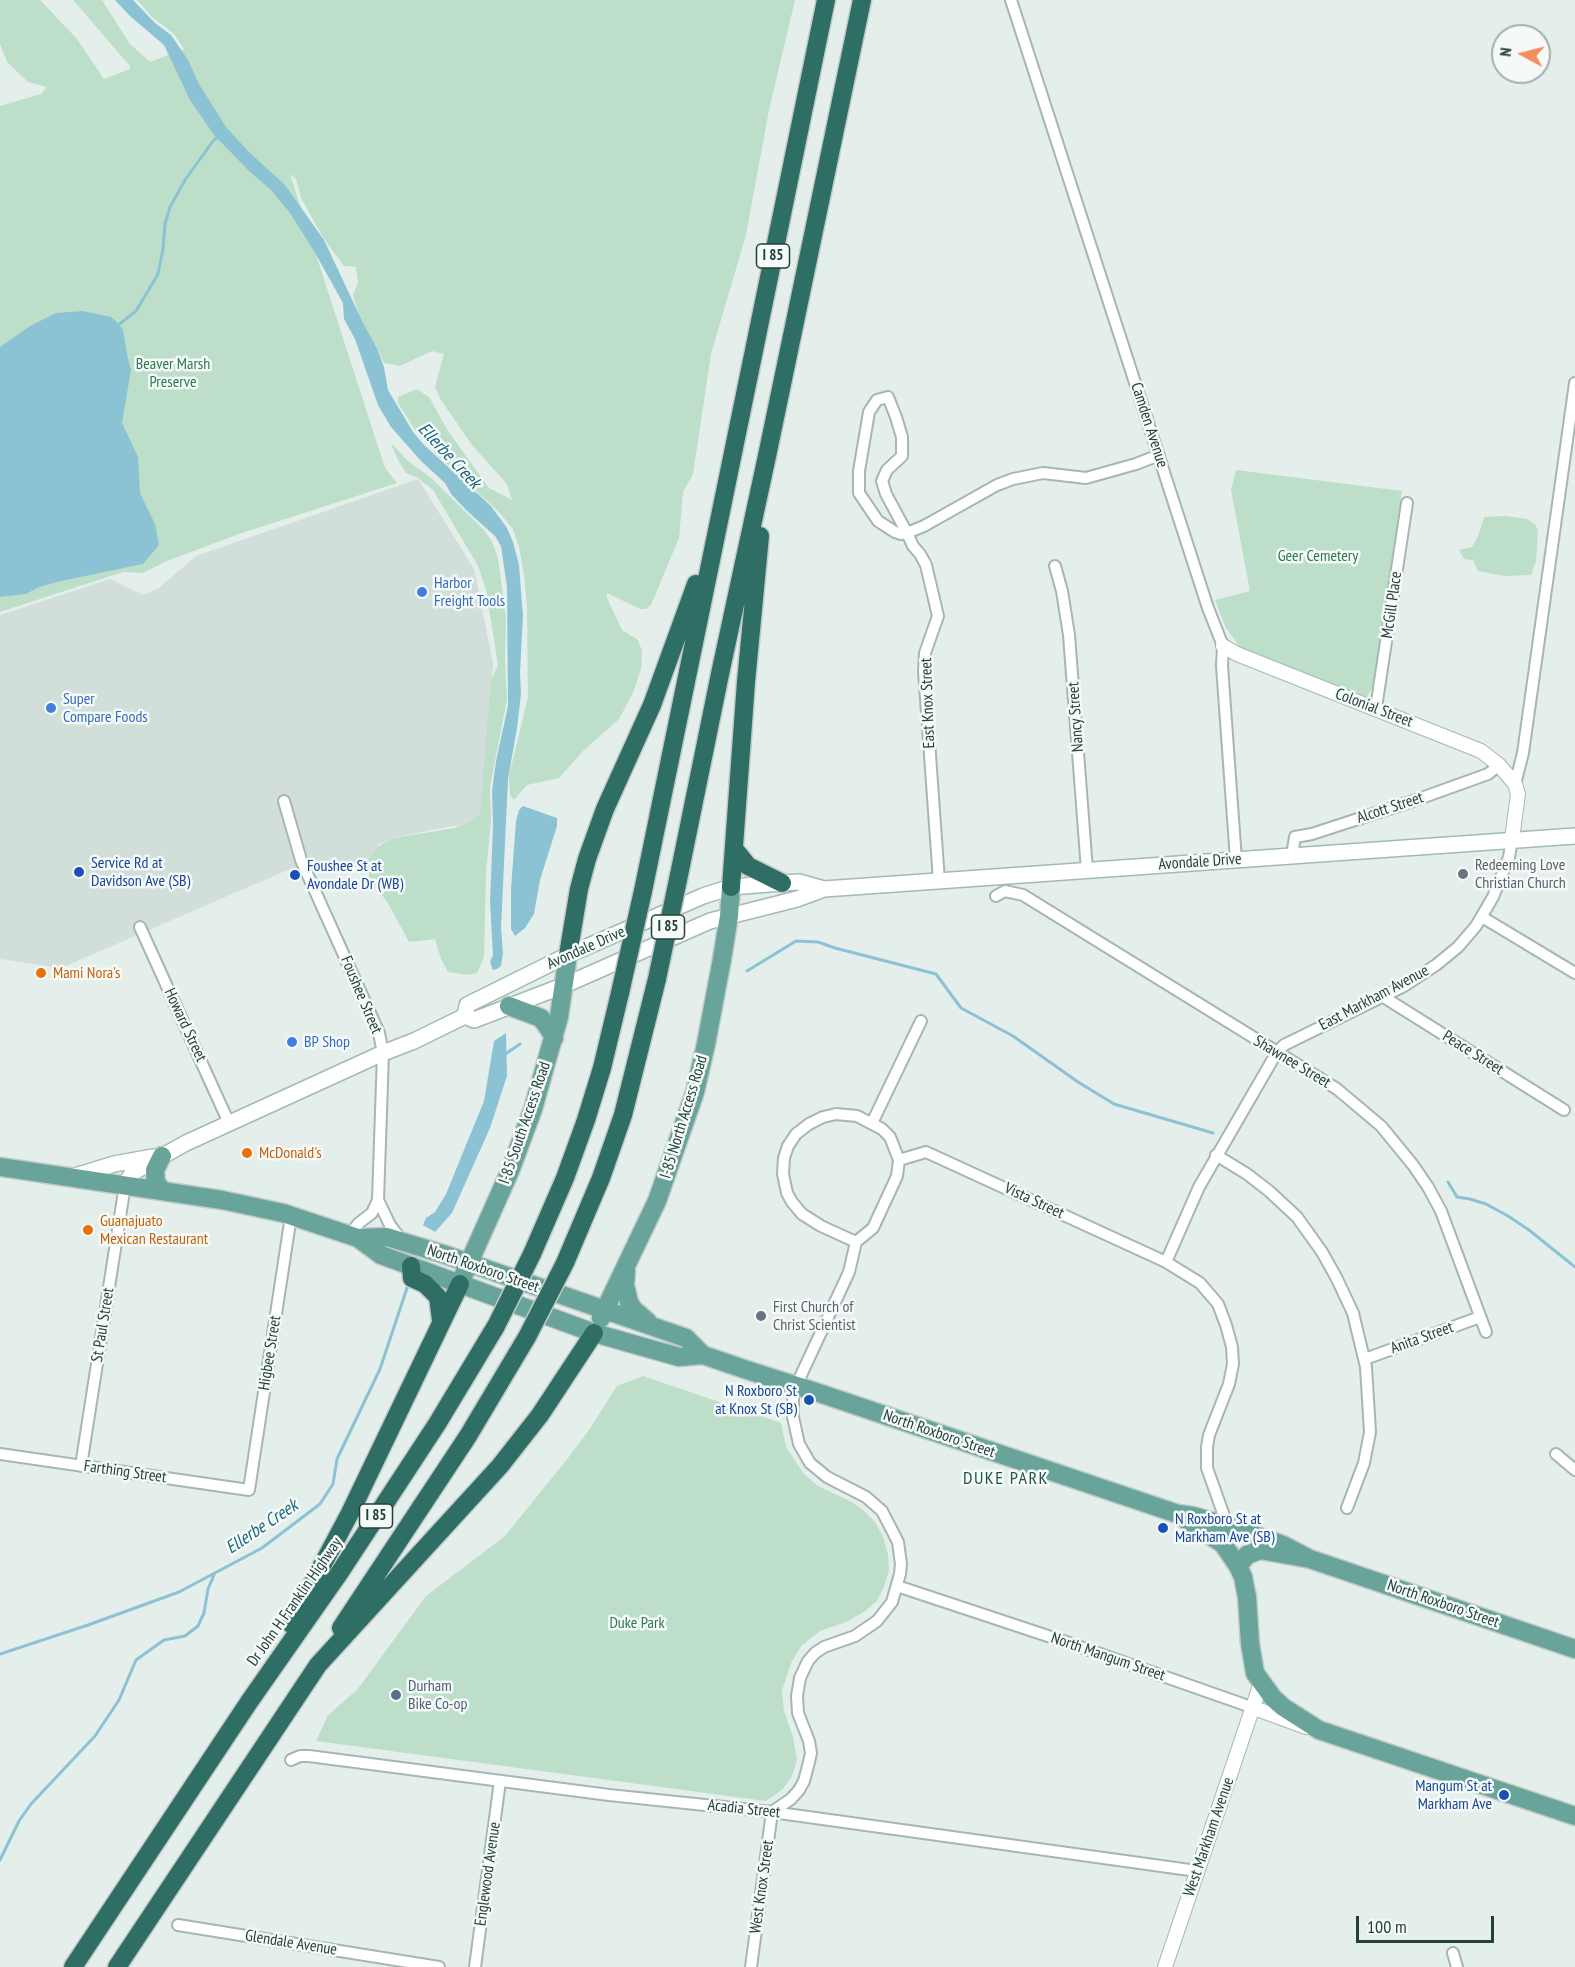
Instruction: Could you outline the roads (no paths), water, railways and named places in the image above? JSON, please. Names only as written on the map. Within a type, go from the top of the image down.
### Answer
[{"type":"highway","name":"I 85","points":[[719,512],[826,0]]},
{"type":"highway","name":"I 85","points":[[117,1967],[468,1436],[527,1337],[565,1263],[601,1178],[623,1115],[657,979],[862,0]]},
{"type":"highway","points":[[731,887],[746,682],[767,456]]},
{"type":"highway","name":"Dr John H Franklin Highway","points":[[73,1967],[437,1424],[496,1326],[532,1254],[565,1178],[602,1068],[643,891],[719,512]]},
{"type":"highway","points":[[568,955],[579,889],[587,859],[672,654],[719,512]]},
{"type":"highway","points":[[735,850],[748,866],[782,883]]},
{"type":"highway","points":[[411,1266],[412,1278],[424,1284],[438,1297],[441,1320]]},
{"type":"highway","points":[[249,1702],[350,1513],[460,1284]]},
{"type":"highway","points":[[318,1665],[500,1466],[540,1415],[594,1333]]},
{"type":"main road","name":"Avondale Drive","points":[[465,1016],[474,1020],[565,985],[710,921],[797,899],[824,889],[1575,836]]},
{"type":"main road","name":"Avondale Drive","points":[[465,1016],[467,1005],[568,955],[703,896],[731,887],[799,882],[824,889]]},
{"type":"main road","name":"I-85 North Access Road","points":[[594,1333],[657,1201],[695,1092],[729,916],[731,887]]},
{"type":"main road","name":"I-85 South Access Road","points":[[460,1284],[523,1137],[554,1038],[565,985],[568,955]]},
{"type":"main road","points":[[509,1006],[537,1016],[544,1022],[554,1038]]},
{"type":"main road","name":"Avondale Drive","points":[[125,1185],[132,1173],[162,1156],[465,1016]]},
{"type":"main road","name":"Avondale Drive","points":[[72,1178],[114,1164],[162,1156]]},
{"type":"main road","points":[[162,1156],[155,1170],[156,1183],[163,1191]]},
{"type":"main road","name":"North Roxboro Street","points":[[0,1167],[240,1203],[354,1236],[387,1237],[652,1325],[686,1338],[703,1355]]},
{"type":"main road","name":"North Roxboro Street","points":[[354,1236],[381,1255],[594,1333],[679,1357],[703,1355],[1178,1514],[1225,1525],[1283,1545],[1310,1559]]},
{"type":"main road","points":[[626,1268],[625,1285],[629,1302],[633,1309],[652,1325]]},
{"type":"main road","points":[[1178,1514],[1223,1544],[1241,1562]]},
{"type":"main road","points":[[1225,1525],[1236,1537],[1241,1562],[1255,1591],[1261,1683]]},
{"type":"main road","name":"North Roxboro Street","points":[[1241,1562],[1251,1552],[1260,1550],[1310,1559],[1575,1648]]},
{"type":"main road","name":"North Mangum Street","points":[[1261,1683],[1283,1707],[1319,1730],[1575,1816]]},
{"type":"street","name":"Camden Avenue","points":[[1011,0],[1211,616],[1223,646],[1222,666],[1236,860]]},
{"type":"street","name":"East Markham Avenue","points":[[1166,1262],[1199,1187],[1277,1052],[1284,1045],[1404,986],[1436,965],[1458,947],[1482,917],[1500,881],[1509,857],[1512,839],[1518,794],[1515,784],[1523,753],[1575,383]]},
{"type":"street","name":"East Knox Street","points":[[907,533],[896,532],[878,521],[859,493],[859,471],[869,412],[877,400],[888,397],[902,437],[902,456],[887,470],[882,481],[886,494],[907,533],[913,546],[921,554],[926,565],[938,616],[925,653],[924,671],[939,881]]},
{"type":"street","points":[[907,533],[924,526],[997,485],[1013,479],[1043,473],[1086,478],[1159,455]]},
{"type":"street","name":"McGill Place","points":[[1376,708],[1407,503]]},
{"type":"street","name":"Nancy Street","points":[[1055,566],[1062,591],[1069,635],[1087,870]]},
{"type":"street","name":"Colonial Street","points":[[1223,646],[1481,751],[1499,765],[1515,784]]},
{"type":"street","name":"Alcott Street","points":[[1292,855],[1295,837],[1312,834],[1413,801],[1488,774],[1499,765]]},
{"type":"street","name":"Foushee Street","points":[[284,801],[302,860],[379,1033],[383,1053],[378,1200],[390,1225],[404,1242]]},
{"type":"street","name":"Shawnee Street","points":[[996,896],[1005,891],[1023,895],[1352,1100],[1381,1126],[1428,1187],[1445,1220],[1486,1332]]},
{"type":"street","points":[[1482,917],[1575,972]]},
{"type":"street","name":"Howard Street","points":[[140,927],[230,1123]]},
{"type":"street","name":"Peace Street","points":[[1382,996],[1564,1110]]},
{"type":"street","points":[[872,1123],[921,1021]]},
{"type":"street","points":[[772,1812],[791,1799],[799,1790],[809,1762],[811,1752],[809,1741],[798,1713],[797,1702],[800,1677],[808,1661],[814,1653],[824,1647],[855,1636],[873,1625],[892,1602],[901,1564],[895,1535],[882,1511],[866,1497],[822,1473],[810,1463],[796,1436],[793,1417],[796,1386],[849,1272],[856,1242],[873,1228],[897,1176],[899,1160],[890,1137],[872,1123],[857,1116],[836,1114],[808,1124],[796,1134],[788,1146],[783,1166],[787,1193],[802,1214],[821,1226],[856,1242]]},
{"type":"street","name":"Vista Street","points":[[899,1160],[926,1152],[1166,1262]]},
{"type":"street","points":[[1216,1155],[1246,1174],[1287,1207],[1322,1252],[1353,1313],[1365,1359],[1370,1432],[1364,1462],[1347,1508]]},
{"type":"street","name":"St Paul Street","points":[[81,1466],[125,1185]]},
{"type":"street","points":[[354,1236],[359,1223],[372,1213],[378,1200]]},
{"type":"street","name":"Higbee Street","points":[[249,1490],[291,1216]]},
{"type":"street","points":[[1166,1262],[1200,1283],[1218,1304],[1232,1347],[1233,1364],[1229,1384],[1209,1435],[1207,1447],[1207,1468],[1225,1525],[1223,1544]]},
{"type":"street","name":"Anita Street","points":[[1365,1359],[1480,1317]]},
{"type":"street","name":"Farthing Street","points":[[0,1454],[249,1490]]},
{"type":"street","points":[[1556,1454],[1575,1470]]},
{"type":"street","name":"North Mangum Street","points":[[897,1586],[1319,1730]]},
{"type":"street","points":[[1254,1708],[1261,1683]]},
{"type":"street","name":"West Markham Avenue","points":[[1165,1967],[1254,1708]]},
{"type":"street","name":"Acadia Street","points":[[291,1760],[300,1756],[309,1756],[609,1795],[772,1812],[1197,1871]]},
{"type":"street","name":"Englewood Avenue","points":[[475,1967],[500,1781]]},
{"type":"street","name":"West Knox Street","points":[[751,1967],[772,1812]]},
{"type":"street","name":"Glendale Avenue","points":[[178,1924],[439,1967]]},
{"type":"street","points":[[1453,1953],[1457,1967]]},
{"type":"water","points":[[115,0],[133,0],[155,23],[171,35],[226,127],[285,185],[324,240],[377,348],[384,367],[388,390],[413,432],[424,445],[491,506],[507,528],[513,542],[519,565],[523,616],[521,694],[508,779],[501,928],[503,953],[501,966],[497,969],[493,970],[490,962],[493,955],[490,902],[492,791],[508,706],[507,587],[501,546],[495,536],[467,511],[451,494],[445,483],[421,461],[391,427],[378,405],[355,339],[344,319],[343,303],[290,213],[270,189],[214,135],[190,100],[164,45]]},
{"type":"water","points":[[83,311],[111,317],[123,330],[131,370],[122,423],[138,457],[140,493],[155,524],[159,545],[143,564],[61,581],[39,587],[26,594],[0,597],[0,347],[30,326],[56,313]]},
{"type":"water","points":[[523,806],[557,818],[557,826],[540,880],[534,914],[525,928],[515,936],[511,929],[511,889],[516,821],[519,810]]},
{"type":"water","points":[[506,1033],[507,1076],[490,1128],[452,1213],[435,1232],[423,1225],[426,1218],[435,1212],[446,1194],[484,1101],[494,1041]]},
{"type":"waterway","points":[[117,326],[136,311],[158,274],[165,224],[170,207],[185,180],[218,137]]},
{"type":"waterway","points":[[747,971],[796,941],[818,942],[936,974],[961,1008],[1013,1036],[1078,1082],[1114,1104],[1213,1133]]},
{"type":"waterway","points":[[504,1055],[520,1044]]},
{"type":"waterway","points":[[1448,1182],[1457,1197],[1486,1204],[1508,1216],[1575,1267]]},
{"type":"waterway","name":"Ellerbe Creek","points":[[0,1654],[179,1592],[262,1548],[320,1504],[333,1484],[337,1459],[380,1369],[407,1288]]},
{"type":"waterway","points":[[0,1860],[19,1821],[31,1804],[95,1736],[119,1700],[136,1660],[164,1640],[185,1636],[198,1626],[204,1613],[208,1589],[214,1575]]},
{"type":"place","name":"Harbor Freight Tools","points":[[422,592]]},
{"type":"place","name":"Super Compare Foods","points":[[51,708]]},
{"type":"place","name":"Service Rd at Davidson Ave (SB)","points":[[79,872]]},
{"type":"place","name":"Redeeming Love Christian Church","points":[[1463,874]]},
{"type":"place","name":"Foushee St at Avondale Dr (WB)","points":[[295,875]]},
{"type":"place","name":"Mami Nora's","points":[[41,973]]},
{"type":"place","name":"BP Shop","points":[[292,1042]]},
{"type":"place","name":"McDonald's","points":[[247,1153]]},
{"type":"place","name":"Guanajuato Mexican Restaurant","points":[[88,1230]]},
{"type":"place","name":"First Church of Christ Scientist","points":[[761,1316]]},
{"type":"place","name":"N Roxboro St at Knox St (SB)","points":[[809,1400]]},
{"type":"place","name":"N Roxboro St at Markham Ave (SB)","points":[[1163,1528]]},
{"type":"place","name":"Durham Bike Co-op","points":[[396,1695]]},
{"type":"place","name":"Mangum St at Markham Ave","points":[[1504,1795]]},
{"type":"district","name":"DUKE PARK","points":[[1006,1479]]},
{"type":"park label","name":"Beaver Marsh Preserve","points":[[173,373]]},
{"type":"park label","name":"Geer Cemetery","points":[[1318,556]]},
{"type":"park label","name":"Duke Park","points":[[637,1623]]}]
